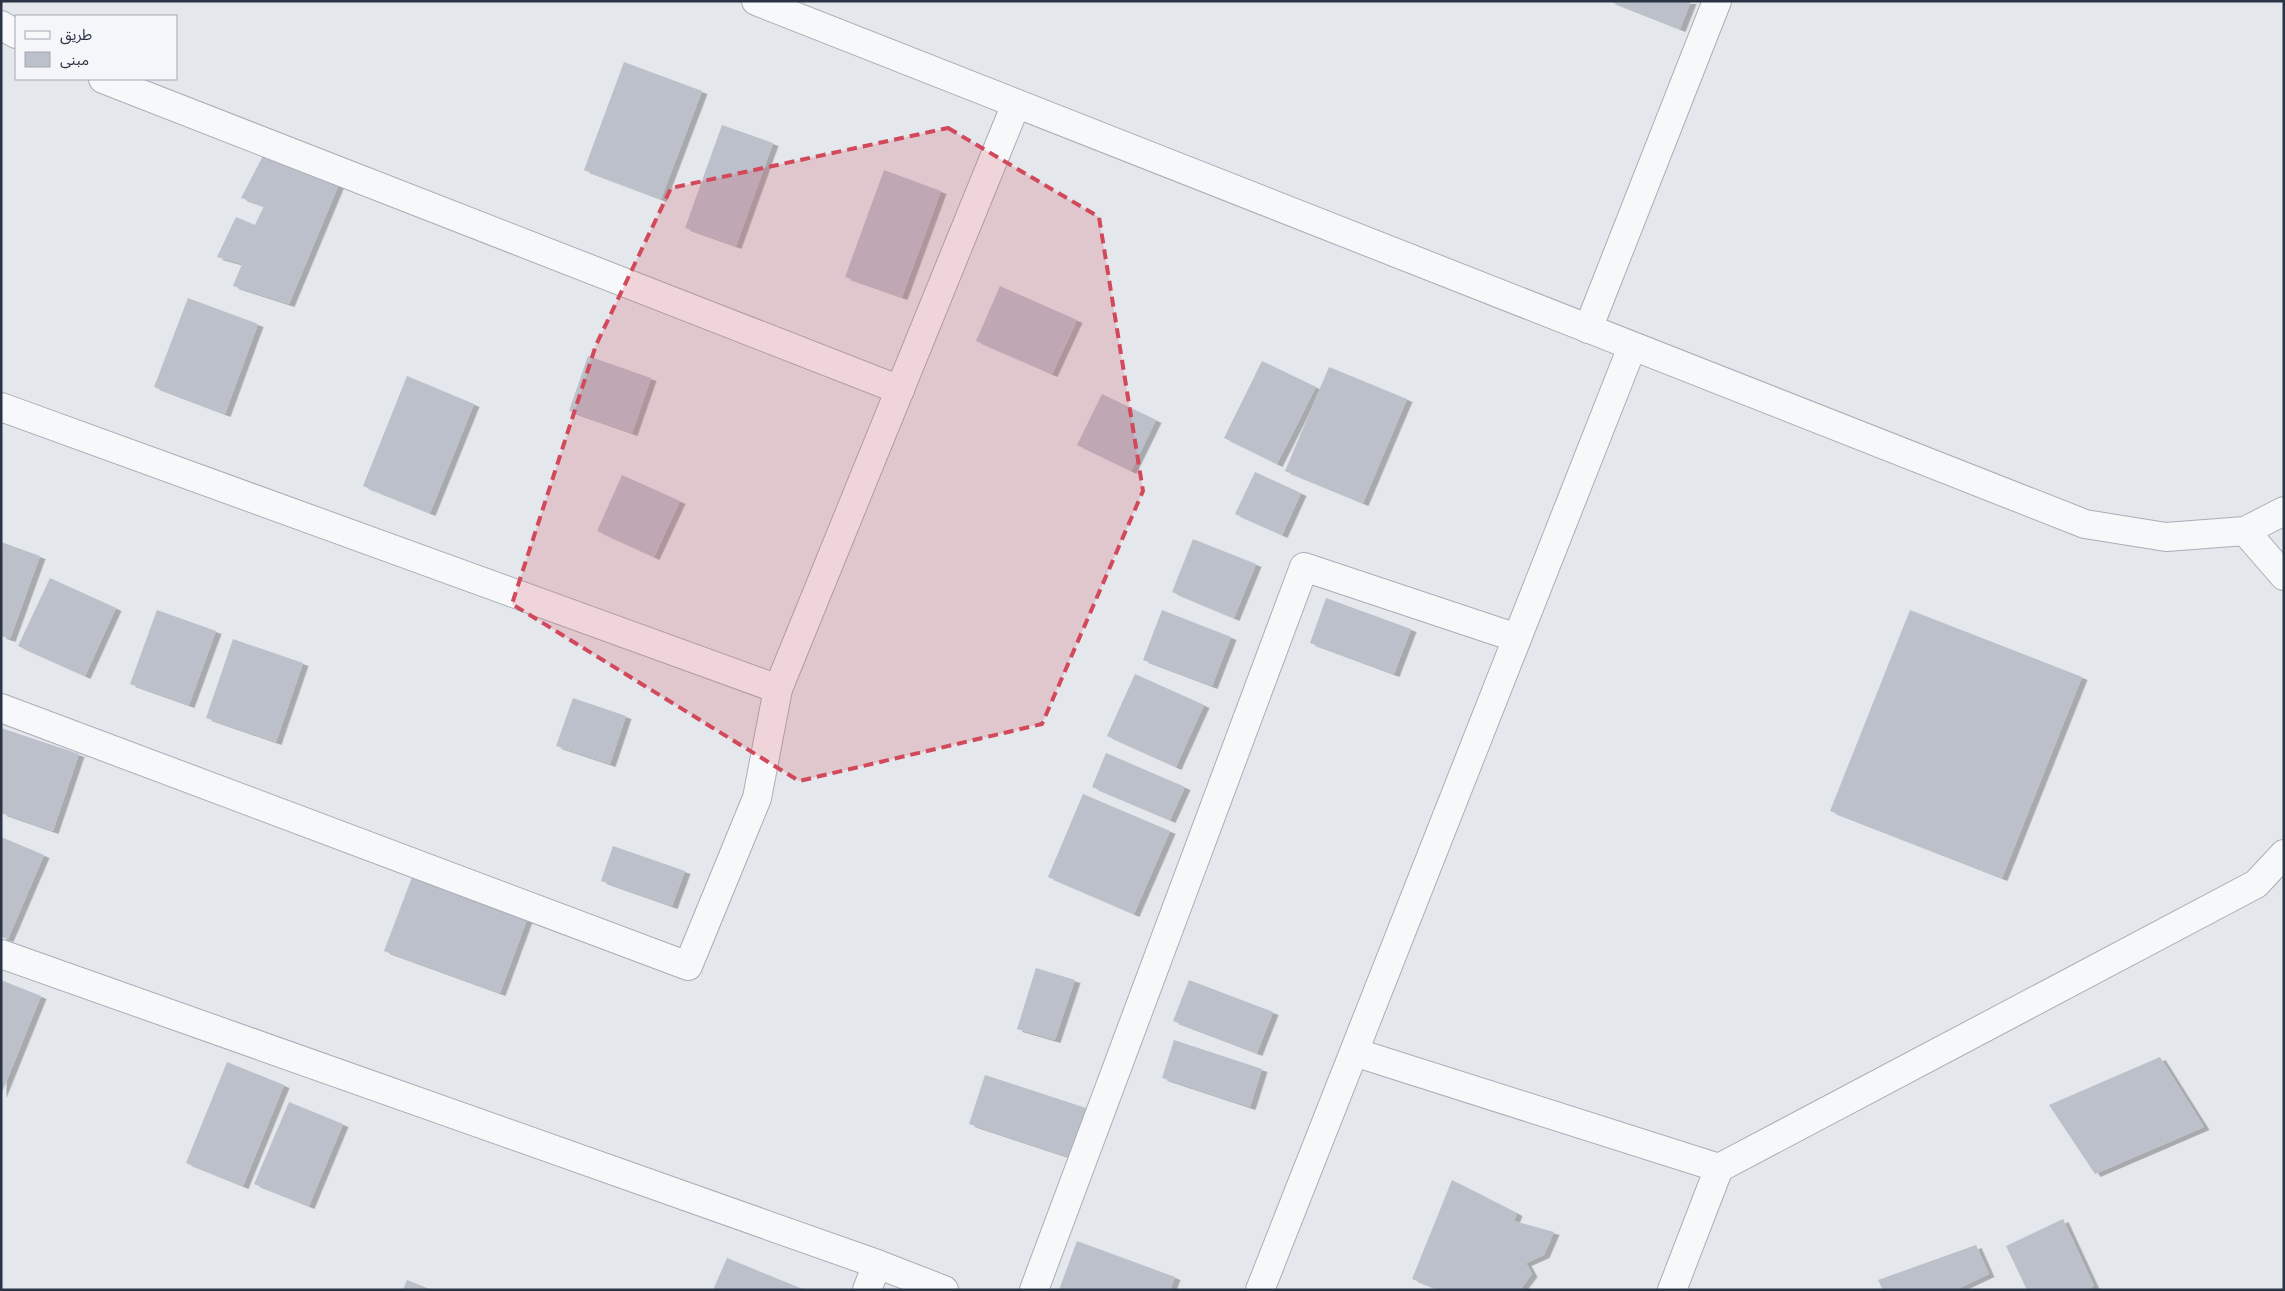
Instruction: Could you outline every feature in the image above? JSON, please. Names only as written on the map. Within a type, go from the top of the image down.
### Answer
[{"type":"street","points":[[756,1],[2086,524],[2166,537],[2245,531],[2284,511]]},
{"type":"street","points":[[1588,329],[1717,1]]},
{"type":"street","points":[[1,25],[15,33]]},
{"type":"street","points":[[106,80],[900,390]]},
{"type":"street","points":[[1,708],[688,966],[757,798],[778,689],[1016,104]]},
{"type":"street","points":[[1260,1290],[1632,347]]},
{"type":"street","points":[[1,407],[778,689]]},
{"type":"street","points":[[2245,531],[2284,576]]},
{"type":"street","points":[[1034,1290],[1304,567],[1517,638]]},
{"type":"street","points":[[1672,1290],[1719,1168],[2256,884],[2284,854]]},
{"type":"street","points":[[1,954],[877,1264],[944,1290]]},
{"type":"street","points":[[1354,1052],[1719,1168]]},
{"type":"street","points":[[867,1290],[877,1264]]},
{"type":"highlighted area","points":[[948,128],[1099,217],[1143,491],[1042,724],[799,781],[512,604],[596,345],[671,188]]},
{"type":"building","points":[[1609,1],[1691,1],[1680,29]]},
{"type":"building","points":[[624,62],[702,91],[661,199],[584,170]]},
{"type":"building","points":[[722,125],[773,143],[736,246],[685,228]]},
{"type":"building","points":[[265,152],[339,184],[289,304],[233,286],[242,264],[217,257],[236,217],[255,225],[264,206],[241,198]]},
{"type":"building","points":[[884,170],[941,191],[902,297],[845,277]]},
{"type":"building","points":[[1000,286],[1077,320],[1052,374],[976,341]]},
{"type":"building","points":[[188,298],[258,324],[225,414],[154,387]]},
{"type":"building","points":[[588,356],[651,378],[632,433],[569,411]]},
{"type":"building","points":[[1262,361],[1316,387],[1277,464],[1224,438]]},
{"type":"building","points":[[1329,367],[1407,399],[1363,503],[1285,471]]},
{"type":"building","points":[[407,376],[474,404],[430,513],[363,486]]},
{"type":"building","points":[[1102,394],[1156,420],[1131,471],[1077,445]]},
{"type":"building","points":[[1255,472],[1301,493],[1282,535],[1235,514]]},
{"type":"building","points":[[622,475],[680,501],[654,557],[597,531]]},
{"type":"building","points":[[1193,539],[1256,564],[1234,618],[1172,592]]},
{"type":"building","points":[[1,542],[40,556],[10,639],[1,636]]},
{"type":"building","points":[[50,578],[116,608],[85,676],[18,646]]},
{"type":"building","points":[[1326,598],[1411,629],[1394,674],[1310,643]]},
{"type":"building","points":[[157,610],[216,631],[189,705],[130,684]]},
{"type":"building","points":[[1162,610],[1231,637],[1212,686],[1143,660]]},
{"type":"building","points":[[1910,610],[2082,677],[2002,878],[1830,811]]},
{"type":"building","points":[[233,639],[303,663],[276,742],[206,718]]},
{"type":"building","points":[[1135,674],[1204,705],[1176,767],[1107,736]]},
{"type":"building","points":[[573,698],[626,716],[610,764],[556,746]]},
{"type":"building","points":[[1,728],[79,754],[53,831],[1,813]]},
{"type":"building","points":[[1106,753],[1185,787],[1170,820],[1092,787]]},
{"type":"building","points":[[1083,794],[1170,831],[1134,914],[1048,877]]},
{"type":"building","points":[[1,837],[44,855],[8,939],[1,937]]},
{"type":"building","points":[[613,846],[685,871],[672,906],[601,881]]},
{"type":"building","points":[[414,872],[529,914],[500,993],[384,951]]},
{"type":"building","points":[[1036,968],[1075,980],[1055,1040],[1017,1029]]},
{"type":"building","points":[[1,980],[41,996],[1,1095]]},
{"type":"building","points":[[1189,980],[1273,1012],[1257,1053],[1173,1021]]},
{"type":"building","points":[[1174,1040],[1262,1069],[1250,1107],[1162,1078]]},
{"type":"building","points":[[2160,1057],[2204,1127],[2095,1174],[2049,1105]]},
{"type":"building","points":[[227,1062],[284,1085],[243,1186],[186,1163]]},
{"type":"building","points":[[985,1075],[1086,1108],[1069,1157],[969,1124]]},
{"type":"building","points":[[289,1102],[343,1124],[309,1206],[254,1184]]},
{"type":"building","points":[[1452,1180],[1517,1213],[1514,1221],[1554,1232],[1544,1255],[1526,1263],[1532,1274],[1520,1290],[1440,1290],[1412,1279]]},
{"type":"building","points":[[2063,1219],[2094,1286],[2086,1290],[2027,1290],[2006,1246]]},
{"type":"building","points":[[1077,1241],[1175,1277],[1170,1290],[1059,1290]]},
{"type":"building","points":[[1976,1245],[1989,1274],[1955,1290],[1883,1290],[1878,1280]]},
{"type":"building","points":[[727,1258],[805,1290],[713,1290]]},
{"type":"building","points":[[407,1280],[432,1290],[403,1290]]}]
